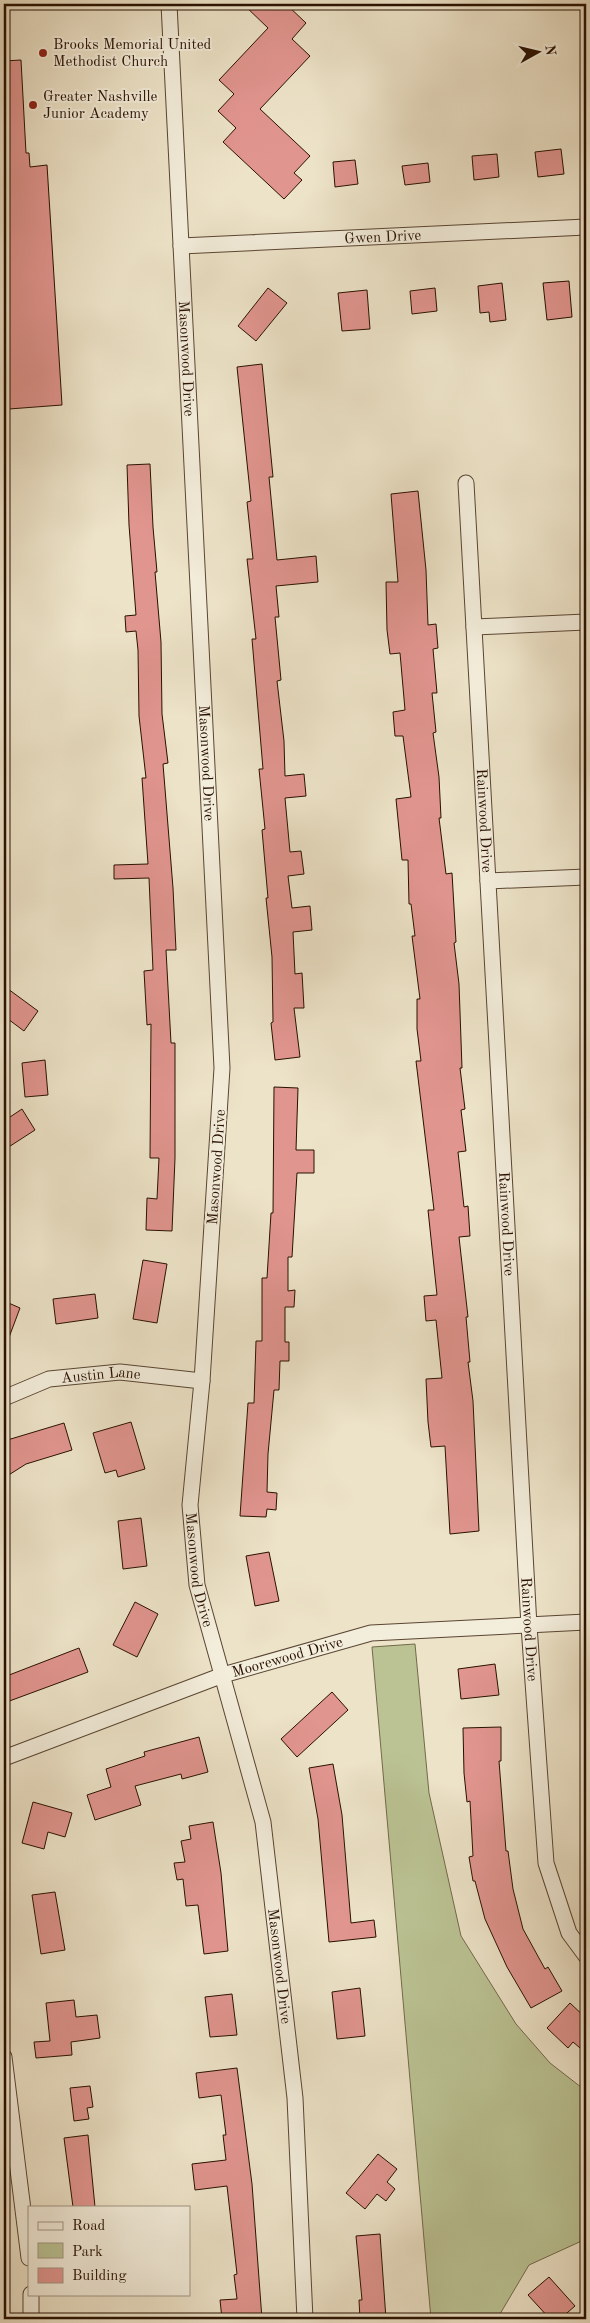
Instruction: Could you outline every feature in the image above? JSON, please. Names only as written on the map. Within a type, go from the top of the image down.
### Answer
[{"type":"street","name":"Masonwood Drive","points":[[169,4],[222,1068],[202,1381],[190,1505],[198,1585],[263,1822],[295,2098],[305,2319]]},
{"type":"street","name":"Gwen Drive","points":[[181,246],[586,227]]},
{"type":"street","name":"Rainwood Drive","points":[[466,483],[529,1626],[546,1863],[569,1933],[586,1956]]},
{"type":"street","points":[[474,627],[586,622]]},
{"type":"street","points":[[488,881],[586,877]]},
{"type":"street","name":"Austin Lane","points":[[4,1398],[49,1380],[120,1372],[202,1381]]},
{"type":"street","name":"Moorewood Drive","points":[[4,1758],[224,1675],[371,1633],[586,1622]]},
{"type":"street","points":[[4,2057],[28,2250]]},
{"type":"street","points":[[30,2319],[31,2296]]},
{"type":"green space","points":[[415,1644],[429,1793],[461,1936],[516,2024],[550,2063],[586,2091],[586,2239],[529,2265],[497,2319],[431,2319],[372,1647]]},
{"type":"building","points":[[243,4],[286,4],[306,23],[292,39],[310,56],[260,109],[310,156],[294,173],[302,180],[284,199],[223,142],[236,128],[218,111],[234,94],[219,80],[268,28]]},
{"type":"building","points":[[21,60],[26,153],[29,153],[30,167],[47,165],[62,405],[9,409],[4,331],[4,61]]},
{"type":"building","points":[[561,149],[564,174],[538,177],[535,152]]},
{"type":"building","points":[[497,154],[499,177],[474,180],[472,156]]},
{"type":"building","points":[[355,160],[358,184],[335,187],[333,162]]},
{"type":"building","points":[[428,163],[430,182],[405,185],[402,166]]},
{"type":"building","points":[[569,281],[572,317],[547,320],[543,283]]},
{"type":"building","points":[[502,283],[506,320],[490,322],[489,312],[480,313],[478,286]]},
{"type":"building","points":[[268,288],[287,303],[256,341],[238,326]]},
{"type":"building","points":[[435,288],[437,311],[412,314],[410,291]]},
{"type":"building","points":[[367,290],[370,329],[342,331],[338,293]]},
{"type":"building","points":[[262,364],[273,477],[269,477],[277,560],[316,556],[318,582],[276,586],[279,617],[275,617],[281,680],[277,681],[284,741],[285,776],[304,774],[306,796],[285,798],[290,852],[301,851],[304,874],[288,876],[292,908],[310,906],[312,930],[293,932],[295,974],[302,973],[304,1008],[294,1008],[300,1057],[275,1060],[271,1023],[273,1022],[272,957],[262,830],[265,829],[259,769],[263,769],[252,639],[256,639],[247,559],[253,559],[247,502],[251,501],[237,367]]},
{"type":"building","points":[[150,464],[157,572],[155,572],[161,642],[162,714],[168,763],[163,764],[176,950],[166,950],[171,1043],[175,1043],[175,1158],[172,1231],[146,1230],[147,1198],[157,1199],[159,1158],[150,1158],[151,1024],[147,1025],[144,971],[153,970],[149,878],[114,879],[114,865],[148,864],[142,778],[146,778],[139,716],[138,650],[136,631],[126,632],[125,616],[136,615],[129,525],[127,465]]},
{"type":"building","points":[[418,491],[426,570],[428,625],[436,624],[438,648],[433,649],[437,693],[432,693],[436,732],[433,733],[439,777],[441,818],[439,818],[446,874],[452,873],[456,942],[454,943],[459,984],[462,1068],[460,1068],[465,1109],[461,1110],[466,1151],[458,1152],[464,1207],[468,1206],[470,1236],[459,1237],[468,1317],[466,1317],[470,1362],[468,1362],[473,1401],[479,1531],[450,1534],[445,1446],[431,1447],[428,1422],[426,1379],[442,1378],[436,1320],[426,1321],[424,1296],[437,1295],[428,1210],[434,1210],[416,1061],[421,1061],[417,1029],[417,999],[420,999],[412,936],[415,936],[411,904],[409,904],[408,860],[402,860],[396,799],[411,797],[403,736],[395,736],[393,712],[405,710],[400,653],[390,654],[387,630],[386,582],[398,582],[391,494]]},
{"type":"building","points":[[4,986],[38,1011],[24,1031],[4,1016]]},
{"type":"building","points":[[45,1060],[48,1095],[25,1097],[22,1063]]},
{"type":"building","points":[[274,1087],[298,1088],[296,1150],[314,1150],[314,1173],[297,1173],[292,1257],[288,1257],[288,1291],[295,1290],[294,1307],[285,1307],[285,1342],[289,1342],[289,1361],[280,1361],[279,1390],[274,1390],[268,1454],[267,1492],[277,1493],[276,1510],[267,1509],[266,1517],[240,1516],[248,1403],[254,1403],[256,1341],[262,1341],[262,1278],[267,1278],[271,1213],[273,1213]]},
{"type":"building","points":[[22,1109],[35,1130],[4,1150],[4,1121]]},
{"type":"building","points":[[143,1260],[167,1264],[157,1323],[133,1319]]},
{"type":"building","points":[[95,1294],[98,1318],[56,1324],[53,1299]]},
{"type":"building","points":[[4,1301],[20,1308],[5,1348],[4,1348]]},
{"type":"building","points":[[131,1422],[145,1469],[118,1477],[116,1470],[105,1473],[93,1433]]},
{"type":"building","points":[[64,1423],[72,1450],[26,1464],[4,1478],[4,1441]]},
{"type":"building","points":[[141,1518],[147,1566],[123,1569],[118,1521]]},
{"type":"building","points":[[269,1552],[279,1601],[255,1606],[246,1556]]},
{"type":"building","points":[[135,1602],[158,1614],[137,1657],[113,1645]]},
{"type":"building","points":[[79,1648],[88,1672],[4,1703],[4,1677]]},
{"type":"building","points":[[495,1664],[499,1695],[461,1699],[458,1669]]},
{"type":"building","points":[[332,1692],[348,1710],[297,1757],[281,1739]]},
{"type":"building","points":[[501,1727],[501,1761],[499,1761],[506,1851],[508,1851],[513,1889],[523,1929],[545,1969],[548,1967],[562,1991],[531,2008],[507,1967],[485,1919],[475,1881],[473,1881],[469,1857],[473,1856],[470,1801],[467,1802],[464,1773],[463,1728]]},
{"type":"building","points":[[199,1737],[208,1772],[182,1779],[181,1774],[135,1786],[141,1805],[95,1820],[87,1795],[111,1787],[106,1769],[145,1756],[144,1752]]},
{"type":"building","points":[[333,1764],[342,1815],[351,1923],[374,1920],[376,1937],[329,1942],[318,1819],[309,1768]]},
{"type":"building","points":[[33,1802],[72,1813],[65,1837],[48,1832],[44,1849],[22,1843]]},
{"type":"building","points":[[213,1822],[221,1873],[228,1951],[204,1954],[198,1905],[186,1906],[183,1879],[177,1880],[174,1863],[185,1862],[181,1841],[191,1839],[189,1826]]},
{"type":"building","points":[[55,1892],[65,1950],[41,1954],[32,1895]]},
{"type":"building","points":[[360,1988],[365,2036],[337,2039],[332,1992]]},
{"type":"building","points":[[232,1994],[237,2035],[210,2037],[205,1997]]},
{"type":"building","points":[[74,2000],[76,2017],[97,2015],[100,2038],[71,2042],[72,2055],[36,2058],[34,2042],[50,2041],[46,2003]]},
{"type":"building","points":[[570,2003],[586,2018],[586,2053],[573,2042],[568,2048],[547,2028]]},
{"type":"building","points":[[237,2068],[252,2184],[262,2319],[222,2319],[220,2300],[237,2299],[234,2275],[237,2274],[227,2186],[195,2190],[192,2164],[226,2160],[223,2135],[226,2135],[221,2095],[199,2098],[196,2073]]},
{"type":"building","points":[[90,2086],[93,2107],[87,2108],[89,2119],[74,2121],[70,2088]]},
{"type":"building","points":[[88,2135],[95,2206],[73,2206],[64,2138]]},
{"type":"building","points":[[378,2154],[397,2169],[387,2182],[395,2189],[386,2201],[377,2194],[365,2209],[346,2193]]},
{"type":"building","points":[[380,2234],[386,2319],[360,2319],[359,2300],[362,2300],[356,2236]]},
{"type":"building","points":[[549,2277],[575,2306],[560,2319],[550,2319],[528,2295]]},
{"type":"place","name":"Brooks Memorial United Methodist Church","points":[[43,53]]},
{"type":"place","name":"Greater Nashville Junior Academy","points":[[33,105]]}]
